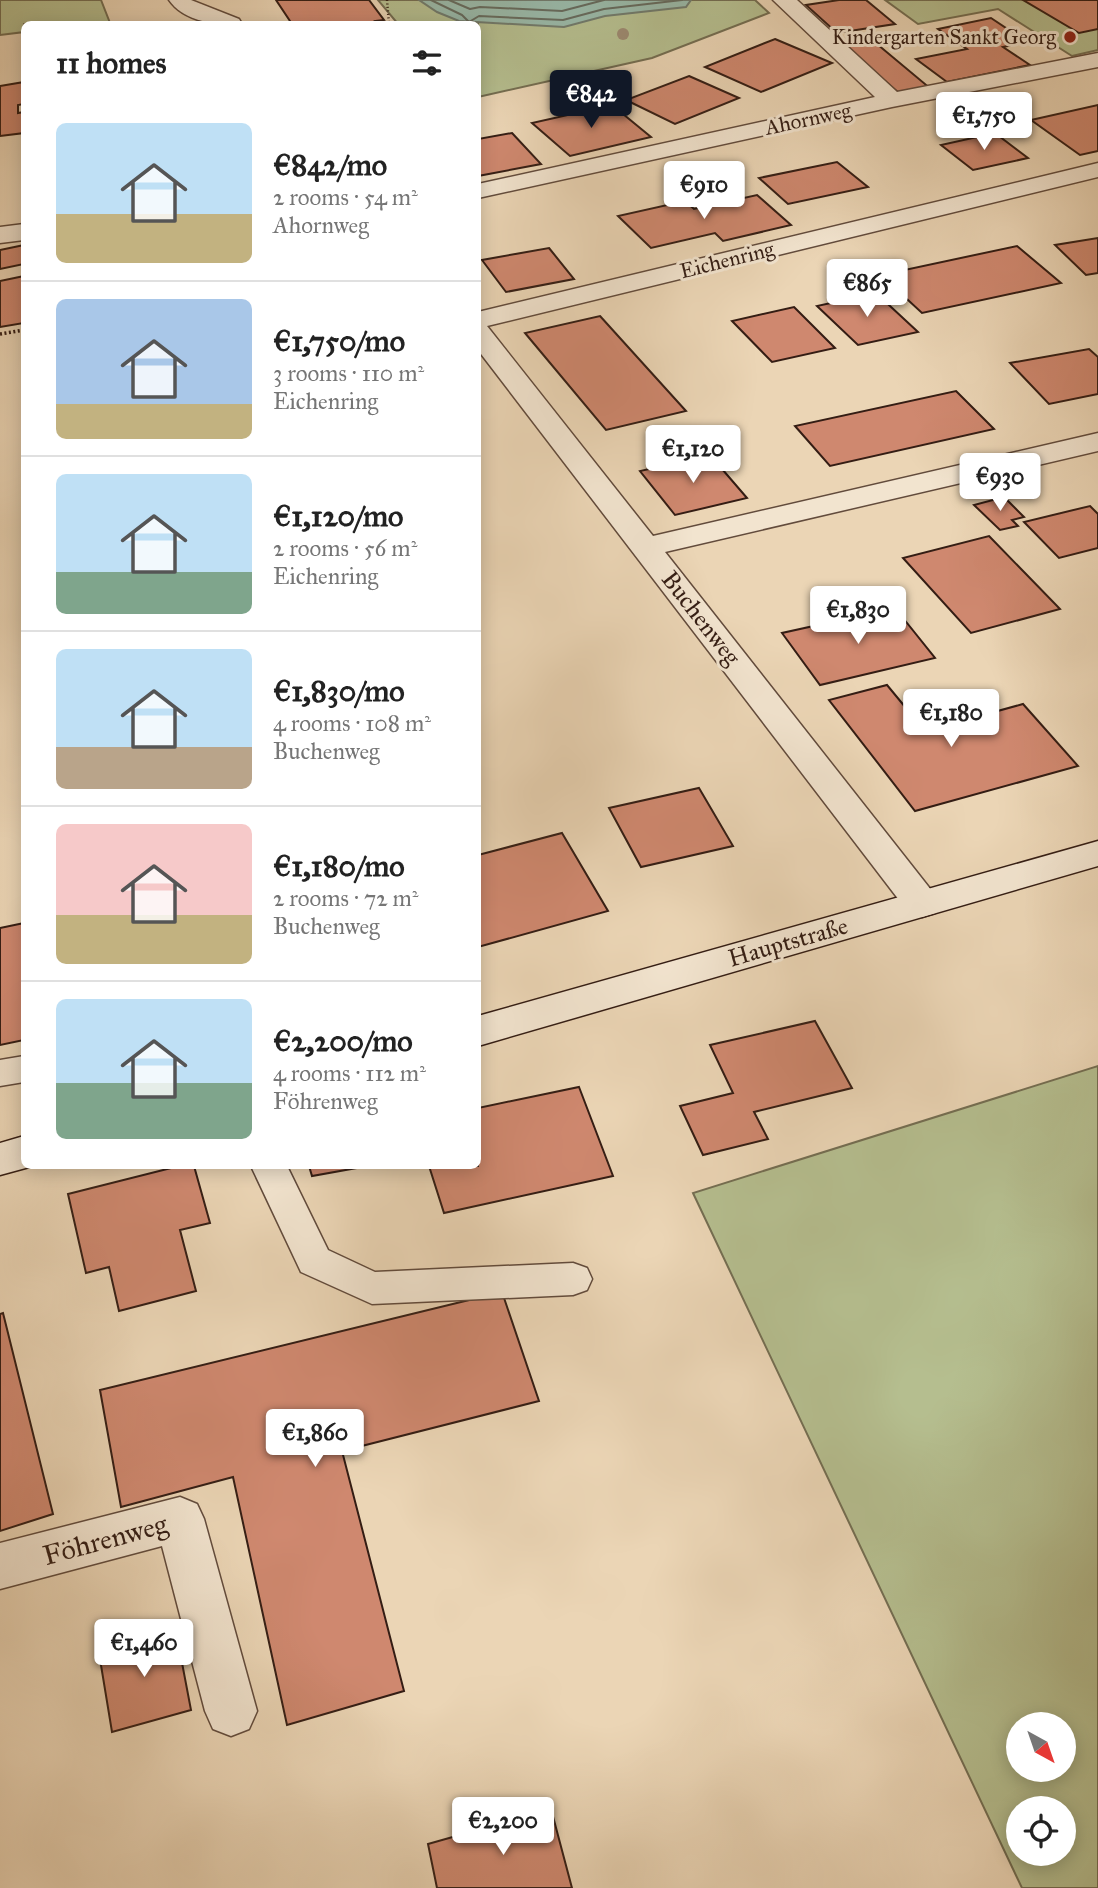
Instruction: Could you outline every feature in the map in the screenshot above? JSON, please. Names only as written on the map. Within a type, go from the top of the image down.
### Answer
[{"type":"street","points":[[180,0],[184,5],[224,21]]},
{"type":"street","points":[[784,0],[892,100]]},
{"type":"street","name":"Ahornweg","points":[[481,190],[892,100],[1098,60]]},
{"type":"street","name":"Eichenring","points":[[481,319],[1098,170]]},
{"type":"street","points":[[0,235],[21,232]]},
{"type":"street","name":"Buchenweg","points":[[481,336],[922,904]]},
{"type":"street","points":[[646,547],[1098,442]]},
{"type":"street","name":"Hauptstraße","points":[[481,1030],[1098,853]]},
{"type":"street","points":[[0,1159],[21,1153]]},
{"type":"street","name":"Föhrenweg","points":[[0,1566],[180,1519],[231,1711]]},
{"type":"lane","points":[[0,1073],[21,1070]]},
{"type":"lane","points":[[269,1169],[314,1261],[372,1288],[573,1279]]},
{"type":"path","points":[[387,0],[389,21]]},
{"type":"path","points":[[0,334],[21,330]]},
{"type":"green space","points":[[0,0],[101,0],[109,21],[21,21],[21,32],[0,35]]},
{"type":"green space","points":[[378,0],[755,0],[769,13],[652,58],[481,96],[481,21],[396,21]]},
{"type":"green space","name":"Kindergarten Sankt Georg","points":[[885,0],[1098,0],[1098,50],[1072,56],[998,9],[918,24]]},
{"type":"green space","points":[[1098,1066],[1098,1888],[1022,1888],[1012,1866],[1076,1866],[1076,1796],[1006,1796],[1006,1854],[693,1193]]},
{"type":"water","points":[[419,0],[691,0],[686,7],[605,16],[564,27],[459,21],[437,12]]},
{"type":"building","points":[[276,0],[369,0],[384,20],[375,21],[290,21]]},
{"type":"building","points":[[839,0],[866,0],[895,24],[837,33],[806,5]]},
{"type":"building","points":[[1023,0],[1098,0],[1098,29],[1079,33]]},
{"type":"building","points":[[991,18],[1027,42],[1003,47],[1030,65],[947,82],[916,59],[967,49],[938,29]]},
{"type":"building","points":[[775,39],[832,63],[761,92],[705,67]]},
{"type":"building","points":[[871,39],[931,89],[900,94],[842,44]]},
{"type":"building","points":[[689,76],[739,98],[675,124],[626,100]]},
{"type":"building","points":[[21,82],[21,104],[18,105],[18,113],[21,112],[21,133],[0,136],[0,86]]},
{"type":"building","points":[[612,105],[651,137],[570,156],[532,123]]},
{"type":"building","points":[[1098,105],[1098,151],[1080,155],[1031,120]]},
{"type":"building","points":[[512,133],[541,164],[481,175],[481,138]]},
{"type":"building","points":[[995,133],[1028,158],[973,170],[941,145]]},
{"type":"building","points":[[837,162],[868,187],[788,204],[759,178]]},
{"type":"building","points":[[757,195],[791,225],[723,241],[715,233],[651,248],[618,216],[685,201],[694,209]]},
{"type":"building","points":[[1098,238],[1098,273],[1086,275],[1055,245]]},
{"type":"building","points":[[21,246],[21,265],[0,269],[0,250]]},
{"type":"building","points":[[1017,246],[1061,283],[922,313],[881,275]]},
{"type":"building","points":[[549,248],[574,279],[506,292],[482,260]]},
{"type":"building","points":[[21,277],[21,324],[0,327],[0,281]]},
{"type":"building","points":[[876,293],[918,332],[858,345],[817,306]]},
{"type":"building","points":[[794,307],[835,348],[772,362],[732,321]]},
{"type":"building","points":[[600,316],[686,411],[606,430],[525,333]]},
{"type":"building","points":[[1089,349],[1098,357],[1098,394],[1049,404],[1010,363]]},
{"type":"building","points":[[956,391],[994,429],[830,466],[795,426]]},
{"type":"building","points":[[710,455],[747,498],[675,515],[640,471]]},
{"type":"building","points":[[1004,497],[1024,517],[1012,520],[1018,526],[1000,530],[974,505]]},
{"type":"building","points":[[1090,506],[1098,514],[1098,548],[1059,558],[1024,522]]},
{"type":"building","points":[[989,536],[1060,609],[971,633],[903,558]]},
{"type":"building","points":[[895,608],[935,658],[820,685],[782,633]]},
{"type":"building","points":[[887,685],[925,731],[1023,704],[1078,766],[915,811],[829,700]]},
{"type":"building","points":[[699,788],[733,846],[641,867],[609,808]]},
{"type":"building","points":[[562,833],[608,911],[481,946],[481,854]]},
{"type":"building","points":[[21,924],[21,1041],[0,1045],[0,928]]},
{"type":"building","points":[[815,1021],[852,1088],[754,1112],[768,1139],[703,1155],[680,1106],[733,1093],[710,1045]]},
{"type":"building","points":[[579,1087],[613,1176],[444,1213],[430,1169],[481,1169],[481,1107]]},
{"type":"building","points":[[167,1169],[195,1169],[210,1223],[180,1230],[196,1291],[119,1311],[109,1267],[86,1273],[68,1194]]},
{"type":"building","points":[[310,1169],[351,1169],[312,1176]]},
{"type":"building","points":[[502,1292],[539,1401],[342,1451],[404,1691],[287,1725],[233,1477],[121,1507],[100,1390]]},
{"type":"building","points":[[3,1313],[53,1514],[0,1531],[0,1314]]},
{"type":"building","points":[[175,1626],[191,1710],[112,1732],[98,1647]]},
{"type":"building","points":[[551,1809],[572,1888],[437,1888],[428,1844]]},
{"type":"place","name":"Kindergarten Sankt Georg","points":[[1070,37]]}]
